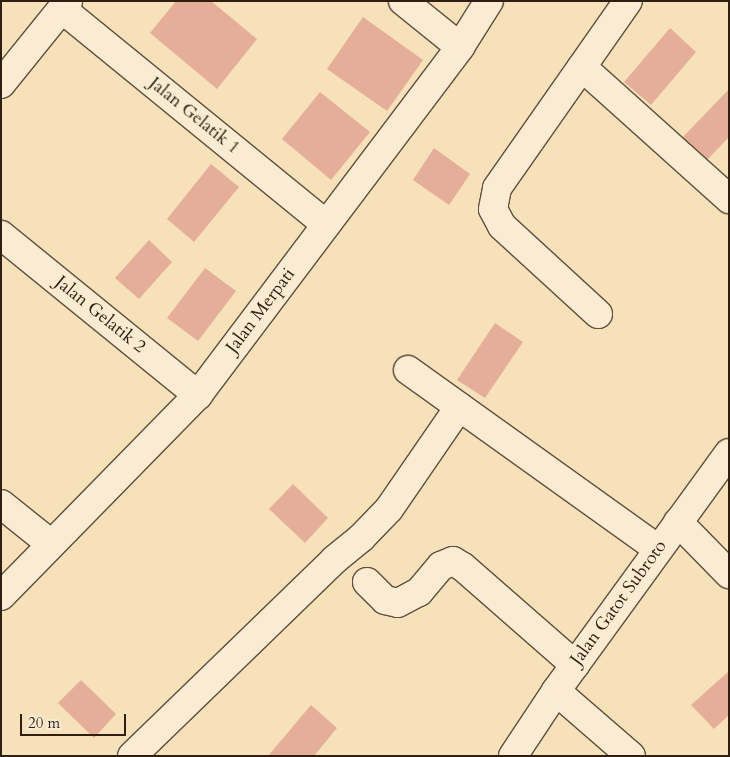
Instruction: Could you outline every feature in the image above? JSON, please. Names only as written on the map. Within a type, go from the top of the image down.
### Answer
[{"type":"street","points":[[403,1],[460,47]]},
{"type":"street","name":"Jalan Merpati","points":[[1,596],[198,395],[460,47],[489,1]]},
{"type":"street","points":[[598,314],[502,226],[493,209],[497,188],[628,1]]},
{"type":"street","points":[[1,84],[65,5]]},
{"type":"street","name":"Jalan Gelatik 1","points":[[65,5],[326,224]]},
{"type":"street","points":[[582,68],[729,199]]},
{"type":"street","name":"Jalan Gelatik 2","points":[[1,235],[198,395]]},
{"type":"street","points":[[408,370],[658,550]]},
{"type":"street","points":[[132,756],[334,560],[361,538],[389,509],[459,407]]},
{"type":"street","name":"Jalan Gatot Subroto","points":[[513,756],[556,691],[678,522],[725,465]]},
{"type":"street","points":[[1,504],[51,544]]},
{"type":"street","points":[[678,522],[729,574]]},
{"type":"street","points":[[367,582],[385,600],[398,603],[419,592],[441,566],[449,561],[453,561],[463,567],[576,664]]},
{"type":"street","points":[[556,691],[631,756]]},
{"type":"building","points":[[176,1],[211,1],[257,39],[217,89],[150,33]]},
{"type":"building","points":[[363,17],[423,60],[387,111],[327,69]]},
{"type":"building","points":[[670,28],[696,52],[651,105],[624,82]]},
{"type":"building","points":[[729,89],[729,137],[706,161],[682,138]]},
{"type":"building","points":[[320,92],[370,132],[331,180],[282,139]]},
{"type":"building","points":[[434,148],[470,174],[449,205],[413,180]]},
{"type":"building","points":[[211,164],[239,187],[194,242],[167,219]]},
{"type":"building","points":[[149,240],[172,262],[139,299],[115,278]]},
{"type":"building","points":[[205,268],[236,291],[198,341],[167,318]]},
{"type":"building","points":[[495,323],[523,342],[485,398],[457,380]]},
{"type":"building","points":[[293,484],[328,518],[305,543],[269,509]]},
{"type":"building","points":[[729,671],[729,715],[714,729],[691,705]]},
{"type":"building","points":[[81,680],[116,714],[94,738],[58,703]]},
{"type":"building","points":[[311,705],[337,728],[314,756],[268,756]]}]
